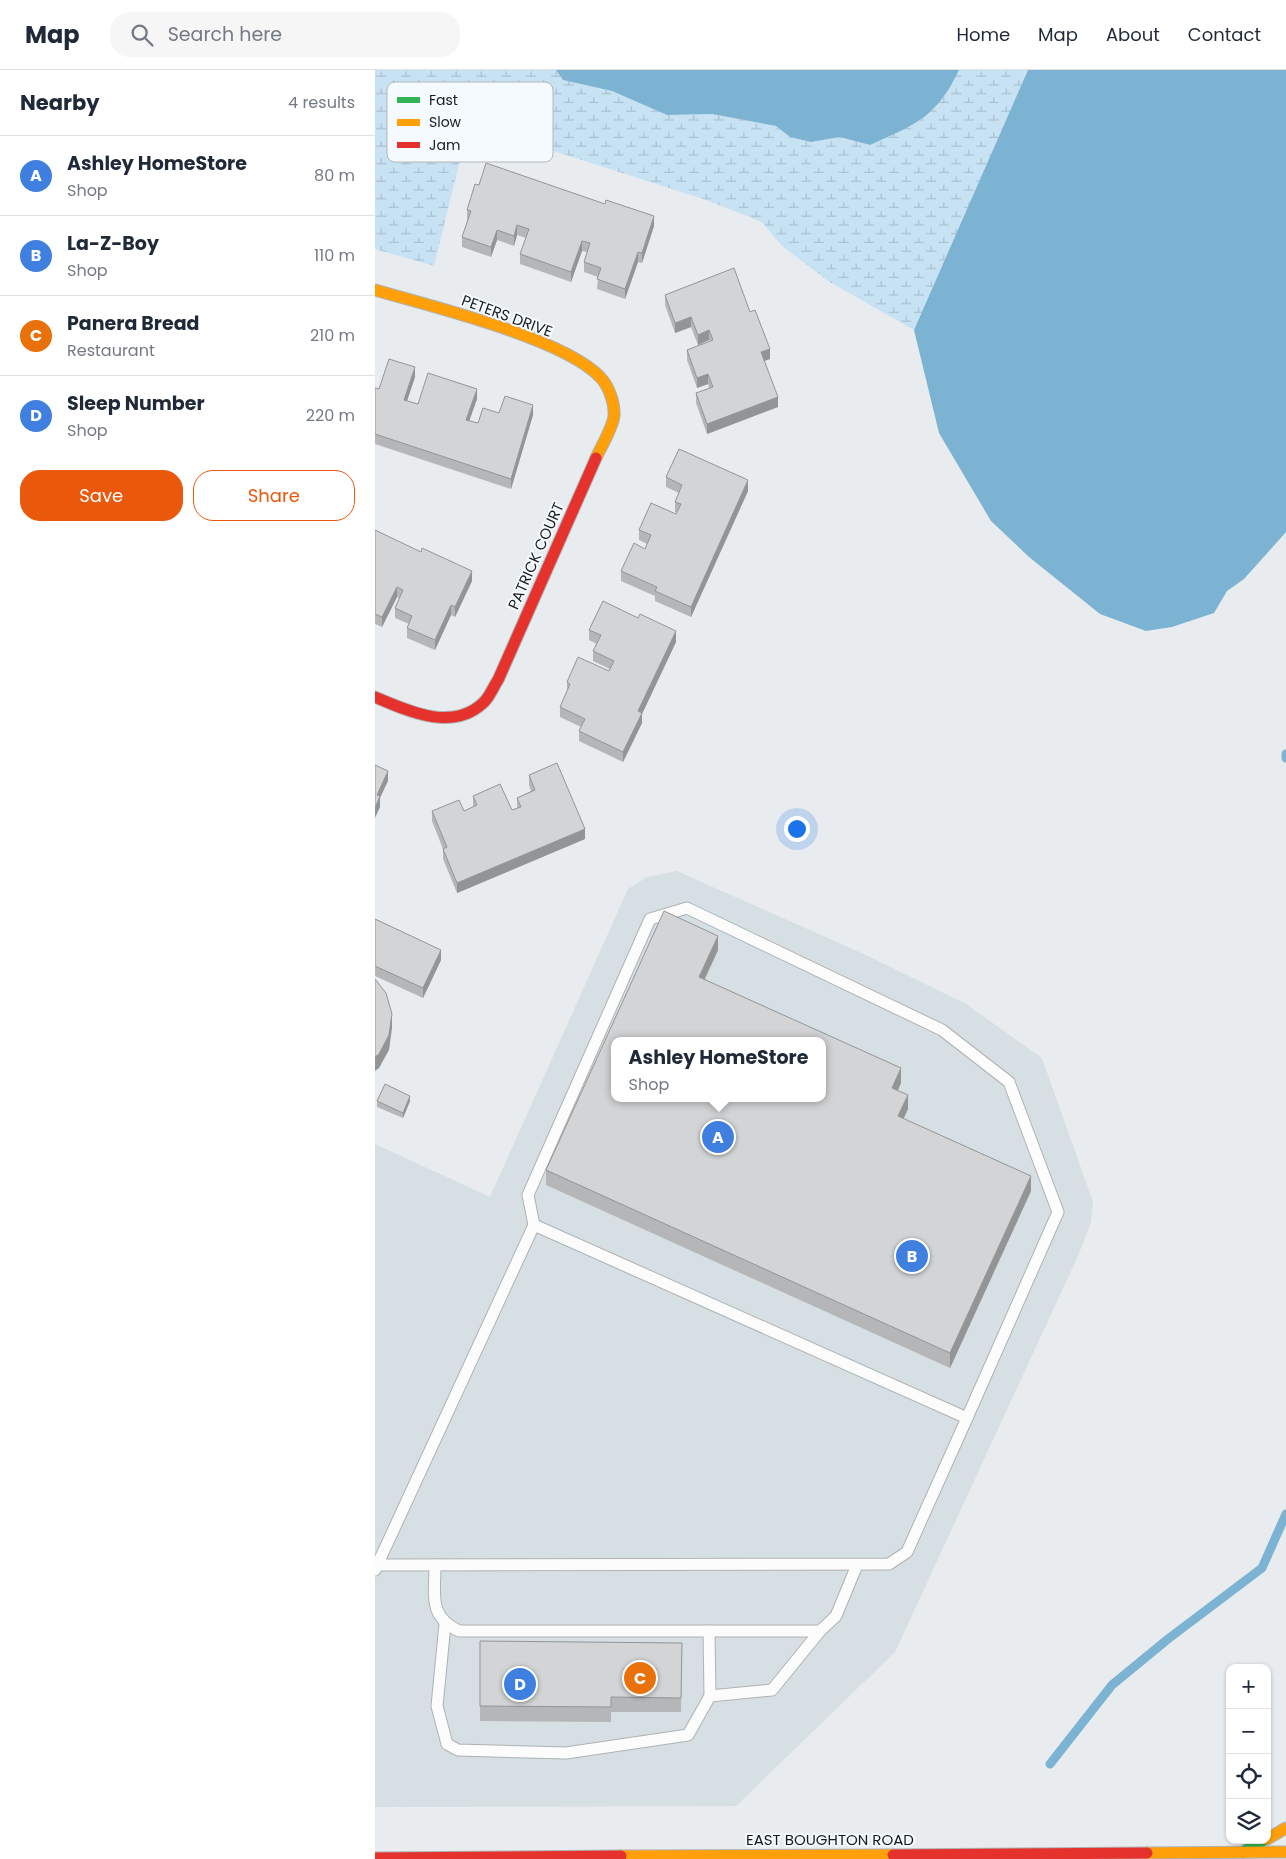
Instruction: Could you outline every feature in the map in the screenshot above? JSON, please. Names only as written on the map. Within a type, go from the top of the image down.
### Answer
[{"type":"main road","name":"PETERS DRIVE","points":[[375,290],[461,314],[509,331],[579,360],[602,378],[611,396]]},
{"type":"main road","name":"PATRICK COURT","points":[[375,696],[413,714],[440,719],[464,715],[484,702],[498,680],[614,417],[611,396]]},
{"type":"main road","points":[[1271,1836],[1286,1828]]},
{"type":"main road","points":[[1243,1852],[1257,1844]]},
{"type":"main road","name":"EAST BOUGHTON ROAD","points":[[375,1858],[1286,1852]]},
{"type":"lane","points":[[687,908],[942,1030],[1009,1082],[1058,1212],[907,1552],[889,1564],[435,1565],[376,1567],[534,1225],[528,1195],[650,919],[687,908]]},
{"type":"lane","points":[[534,1225],[967,1418]]},
{"type":"lane","points":[[435,1565],[435,1608],[445,1624],[459,1631],[820,1631]]},
{"type":"lane","points":[[711,1696],[772,1690],[820,1631],[837,1616],[857,1565]]},
{"type":"lane","points":[[445,1624],[437,1706],[447,1744],[458,1750],[566,1753],[688,1735],[711,1696],[709,1631]]},
{"type":"shaded area","points":[[677,871],[866,955],[966,1004],[1042,1058],[1093,1202],[1091,1222],[1078,1256],[895,1652],[736,1806],[375,1807],[375,1144],[490,1197],[628,889],[647,877]]},
{"type":"green space","points":[[375,70],[556,70],[563,80],[612,91],[667,115],[712,114],[776,126],[790,137],[811,142],[840,137],[870,145],[923,118],[942,99],[959,70],[1028,70],[914,330],[828,281],[781,245],[762,222],[706,200],[553,151],[553,82],[387,82],[387,162],[460,162],[434,266],[375,249]]},
{"type":"water","points":[[556,70],[959,70],[942,99],[923,118],[870,145],[840,137],[811,142],[790,137],[776,126],[712,114],[667,115],[612,91],[563,80]]},
{"type":"water","points":[[1028,70],[1286,70],[1286,532],[1244,579],[1227,591],[1214,613],[1172,627],[1146,631],[1100,614],[1029,557],[991,521],[939,433],[914,330]]},
{"type":"building","points":[[486,163],[605,204],[606,200],[654,216],[642,253],[638,252],[625,289],[597,279],[601,268],[584,262],[590,243],[582,241],[571,272],[520,254],[529,229],[517,225],[514,236],[497,230],[491,247],[462,237],[471,211],[467,210],[475,184],[479,185]]},
{"type":"building","points":[[734,268],[750,312],[755,310],[770,349],[761,352],[778,397],[707,424],[696,393],[713,387],[708,374],[697,378],[687,350],[713,340],[709,330],[698,335],[691,317],[675,323],[665,295]]},
{"type":"building","points":[[389,359],[415,367],[404,400],[418,404],[428,373],[477,389],[466,420],[478,423],[483,408],[499,413],[505,396],[533,405],[511,479],[375,434],[375,388],[379,389]]},
{"type":"building","points":[[679,449],[748,480],[691,607],[655,591],[657,587],[621,571],[634,543],[645,549],[651,535],[639,530],[651,503],[676,514],[681,504],[675,502],[682,485],[666,477]]},
{"type":"building","points":[[375,530],[421,552],[422,548],[472,571],[455,607],[451,605],[435,640],[407,628],[412,616],[395,608],[403,590],[397,587],[382,617],[375,614]]},
{"type":"building","points":[[603,601],[638,618],[640,614],[676,631],[638,711],[642,713],[623,752],[579,731],[585,719],[560,707],[570,684],[567,682],[578,657],[609,671],[614,661],[593,651],[601,635],[589,630]]},
{"type":"building","points":[[557,763],[585,829],[457,883],[443,849],[447,847],[432,811],[459,800],[464,811],[477,805],[473,796],[500,784],[512,810],[521,807],[517,798],[535,790],[529,775]]},
{"type":"building","points":[[375,765],[388,771],[377,795],[380,796],[375,808]]},
{"type":"building","points":[[664,911],[718,936],[699,977],[901,1068],[892,1088],[908,1095],[898,1116],[1031,1176],[950,1353],[546,1170]]},
{"type":"building","points":[[375,919],[441,950],[423,988],[375,966]]},
{"type":"building","points":[[375,979],[386,993],[392,1014],[389,1035],[379,1054],[375,1057]]},
{"type":"building","points":[[385,1084],[410,1096],[403,1113],[377,1101]]},
{"type":"building","points":[[480,1641],[682,1643],[681,1698],[611,1697],[611,1707],[480,1706]]},
{"type":"waterway","points":[[1050,1764],[1112,1685],[1168,1639],[1262,1568],[1286,1514]]},
{"type":"traffic: fast","points":[[1243,1852],[1257,1844]]},
{"type":"traffic: slow","points":[[375,290],[494,325],[557,349],[582,363],[603,381],[609,390],[613,406],[614,416],[611,426],[596,458]]},
{"type":"traffic: slow","points":[[1271,1837],[1286,1828]]},
{"type":"traffic: slow","points":[[1147,1853],[1286,1852]]},
{"type":"traffic: slow","points":[[621,1856],[893,1855]]},
{"type":"traffic: jam","points":[[375,697],[415,713],[444,718],[471,712],[485,701],[498,680],[596,458]]},
{"type":"traffic: jam","points":[[893,1855],[1147,1853]]},
{"type":"traffic: jam","points":[[375,1858],[621,1856]]},
{"type":"place","name":"Ashley HomeStore","points":[[718,1137]]},
{"type":"place","name":"La-Z-Boy","points":[[912,1256]]},
{"type":"place","name":"Panera Bread","points":[[640,1678]]},
{"type":"place","name":"Sleep Number","points":[[520,1684]]}]
